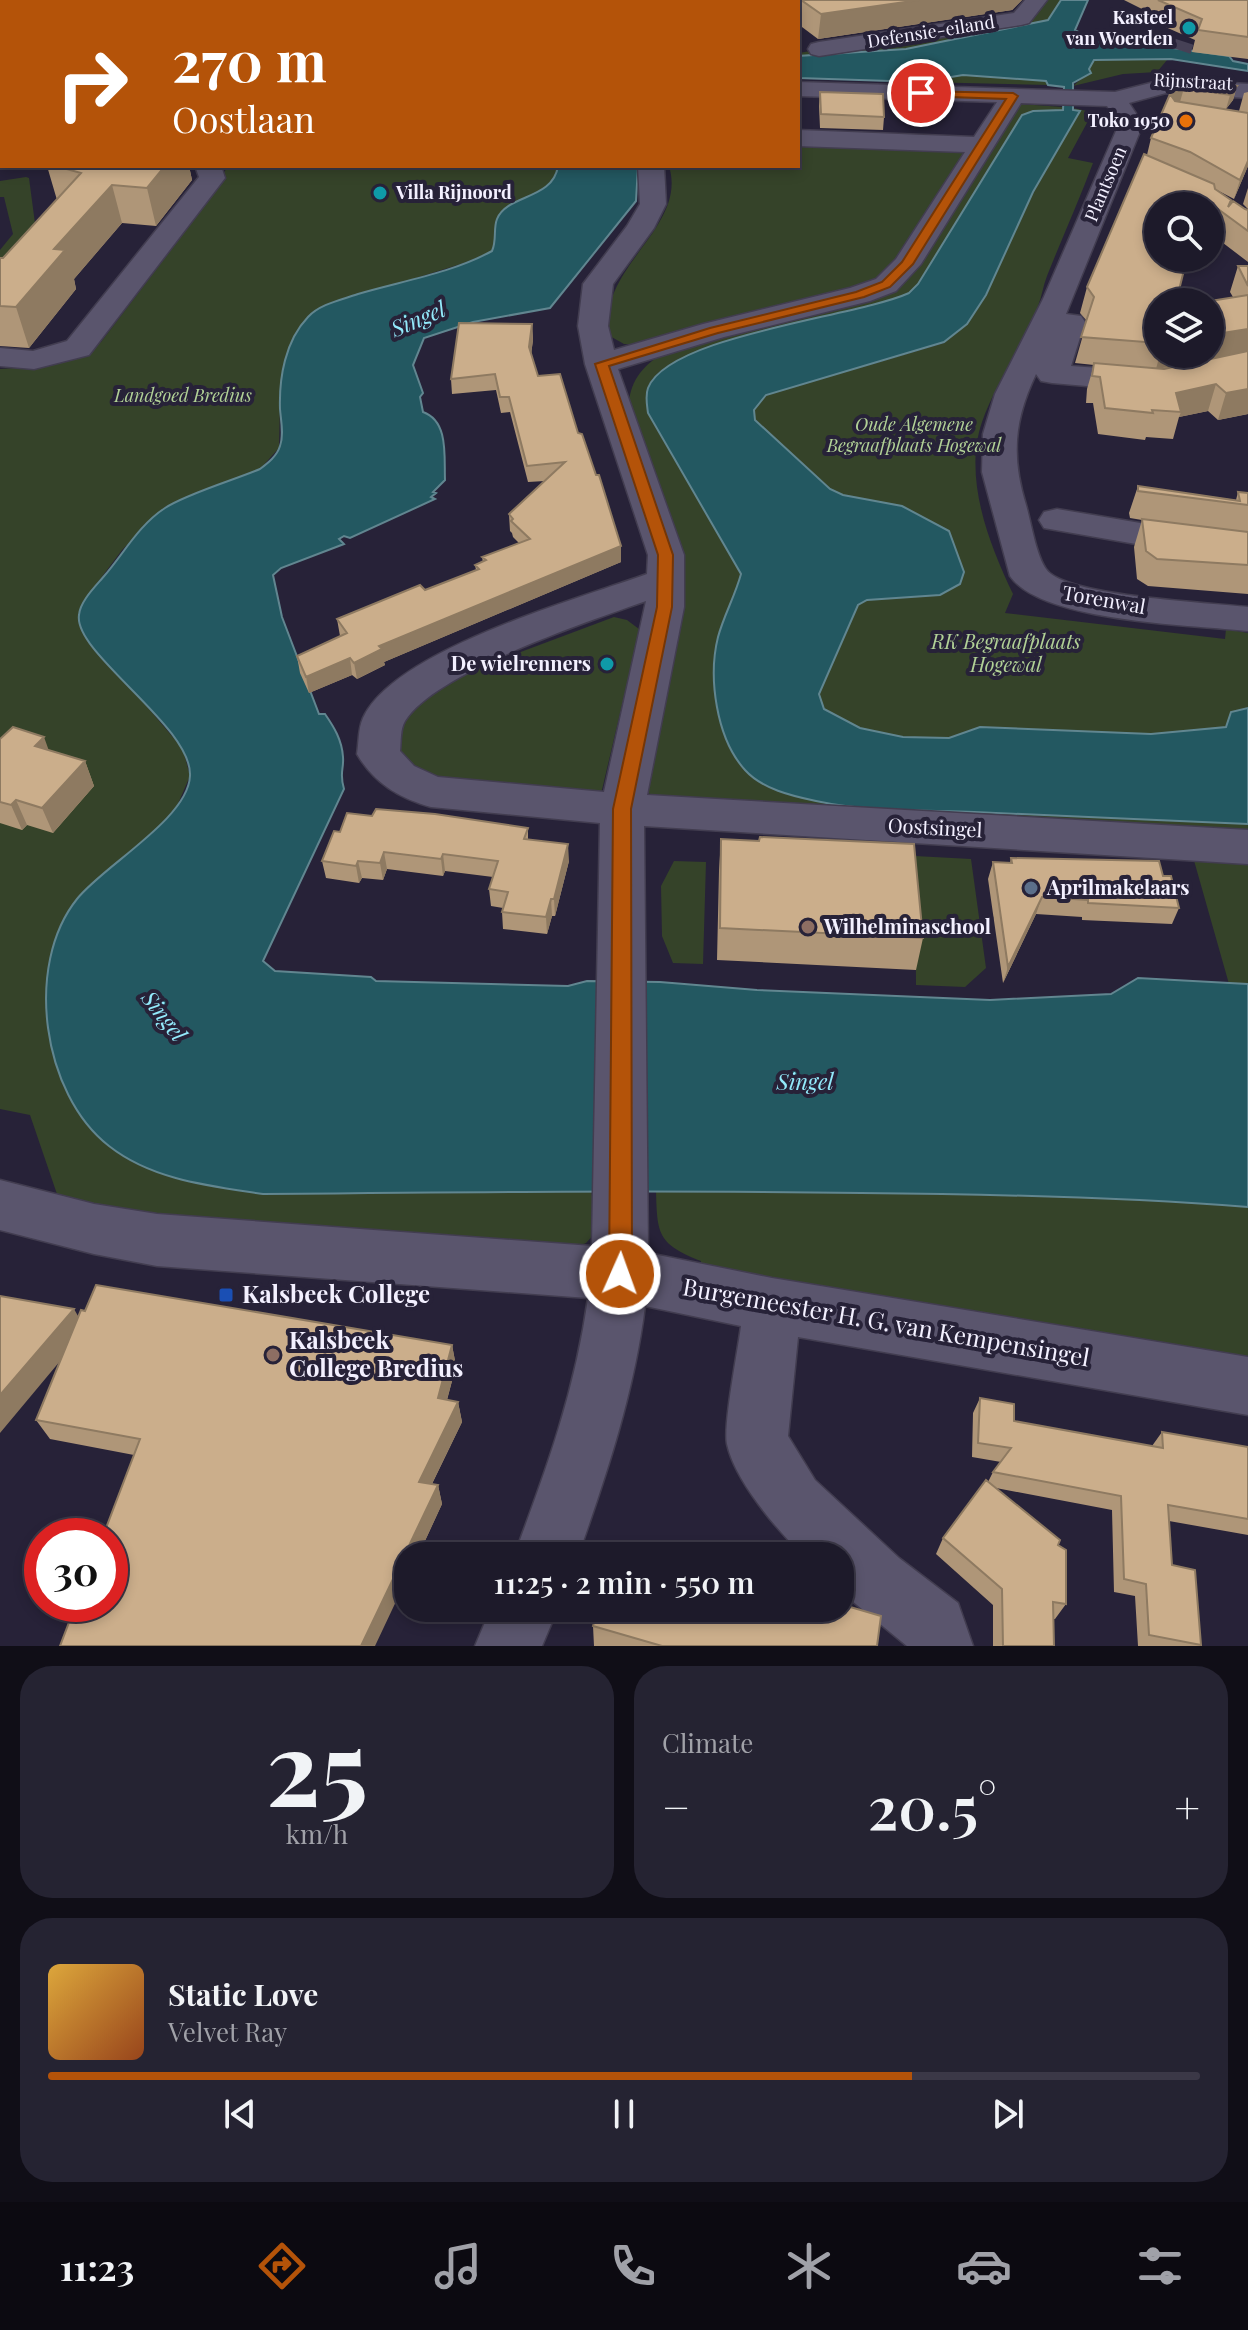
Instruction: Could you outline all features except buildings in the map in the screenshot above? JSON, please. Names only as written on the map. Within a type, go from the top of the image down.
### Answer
[{"type":"street","name":"Defensie-eiland","points":[[819,49],[1021,18],[1036,0]]},
{"type":"street","name":"Rijnstraat","points":[[1115,99],[1120,88],[1168,74],[1248,85]]},
{"type":"street","name":"Rijnstraat","points":[[1115,99],[1166,86],[1248,91]]},
{"type":"street","points":[[800,89],[1115,99],[1154,108]]},
{"type":"street","points":[[601,364],[714,330],[860,295],[886,285],[907,264],[1013,96]]},
{"type":"street","name":"Plantsoen","points":[[1017,372],[1058,299],[1110,148],[1131,124],[1115,99]]},
{"type":"street","points":[[800,138],[980,145]]},
{"type":"street","points":[[0,357],[34,360],[78,348],[212,178],[209,168]]},
{"type":"street","points":[[551,1542],[586,1446],[609,1359],[620,1274],[622,809],[665,607],[667,580],[666,555],[601,364],[593,326],[598,284],[640,228],[653,204],[651,168]]},
{"type":"street","points":[[1058,299],[1076,305],[1052,374],[1156,382],[1232,369],[1248,397]]},
{"type":"street","name":"Torenwal","points":[[1017,372],[1000,434],[999,472],[1040,604],[1091,602],[1248,619]]},
{"type":"street","points":[[1057,520],[1168,539],[1248,547]]},
{"type":"street","name":"Oostsingel","points":[[667,580],[457,660],[417,684],[384,718],[378,754],[399,777],[431,792],[622,809],[1248,847]]},
{"type":"street","name":"Burgemeester H. G. van Kempensingel","points":[[0,1205],[94,1229],[157,1240],[620,1274],[772,1305],[1248,1386]]},
{"type":"street","points":[[772,1305],[757,1442],[793,1502],[876,1581],[935,1626],[940,1646]]},
{"type":"street","points":[[508,1646],[519,1622]]},
{"type":"green space","points":[[1040,0],[1061,0],[1048,20],[906,49],[800,56],[800,53],[1023,19]]},
{"type":"green space","points":[[1094,60],[1167,60],[1157,72],[1123,74],[1073,86],[1087,74]]},
{"type":"green space","points":[[963,75],[1047,81],[1048,85],[921,82]]},
{"type":"green space","points":[[1020,104],[1063,107],[1063,110],[1033,111],[1022,115],[918,284],[909,293],[726,341],[690,354],[663,369],[648,387],[647,403],[654,424],[741,574],[718,640],[782,793],[819,802],[913,810],[1248,824],[1248,840],[654,801],[647,790],[681,599],[628,409],[634,383],[642,370],[663,353],[889,291],[908,279]]},
{"type":"green space","points":[[1073,108],[1101,114],[1112,125],[1088,121],[1068,158],[1093,163],[1032,321],[988,407],[977,443],[975,465],[981,510],[995,554],[1013,594],[1005,613],[1225,639],[1226,629],[1248,633],[1248,708],[1231,712],[1226,727],[1151,734],[980,727],[949,738],[903,737],[860,728],[824,709],[819,694],[858,605],[867,600],[915,597],[902,506],[843,495],[829,489],[755,419],[754,410],[766,395],[944,343],[953,335],[1079,112]]},
{"type":"green space","points":[[800,143],[967,150],[897,263],[872,284],[637,345],[624,344],[608,335],[609,310],[616,288],[666,209],[671,188],[669,168],[800,168]]},
{"type":"green space","name":"Landgoed Bredius","points":[[227,168],[559,168],[542,190],[501,214],[493,251],[320,308],[280,404],[279,448],[260,469],[165,507],[122,550],[89,594],[81,629],[183,749],[190,776],[177,806],[150,836],[76,900],[49,1036],[63,1085],[83,1120],[109,1146],[147,1168],[263,1194],[591,1191],[599,1229],[586,1243],[570,1250],[206,1227],[58,1197],[30,1115],[0,1109],[0,369],[45,366],[101,342],[199,213]]},
{"type":"green space","points":[[29,178],[36,231],[0,268],[0,250],[13,234],[4,197],[0,197],[0,181]]},
{"type":"green space","points":[[614,617],[627,620],[639,629],[639,633],[601,794],[441,782],[397,759],[402,713],[459,675]]},
{"type":"green space","points":[[915,856],[971,859],[986,968],[965,987],[916,985]]},
{"type":"green space","points":[[1193,857],[1248,860],[1248,984],[1229,984]]},
{"type":"green space","points":[[674,861],[706,862],[703,964],[673,963],[662,936],[661,886]]},
{"type":"green space","points":[[656,1190],[1108,1197],[1248,1207],[1248,1368],[698,1272],[701,1261],[676,1249],[663,1236],[657,1218]]},
{"type":"water","points":[[1061,0],[1088,0],[1075,30],[1080,33],[1115,45],[1131,42],[1229,56],[1233,61],[1248,64],[1248,71],[1171,59],[1094,60],[1089,69],[1091,73],[1073,83],[1073,110],[1080,111],[1033,192],[986,295],[967,324],[944,342],[766,395],[754,410],[755,420],[830,489],[843,495],[902,506],[949,531],[964,572],[960,584],[940,595],[867,600],[858,605],[819,694],[824,709],[860,728],[903,737],[949,738],[980,727],[1151,734],[1226,727],[1231,712],[1248,708],[1248,824],[835,805],[778,791],[752,777],[735,757],[721,724],[715,688],[715,653],[741,574],[648,413],[648,388],[663,370],[690,354],[726,341],[909,293],[918,284],[1022,115],[1033,111],[1063,110],[1064,87],[1048,85],[1046,81],[963,75],[921,82],[800,78],[800,56],[906,49],[1048,20]]},
{"type":"water","name":"Singel","points":[[557,168],[638,168],[636,201],[550,308],[473,322],[424,338],[413,365],[423,393],[420,397],[423,412],[437,423],[443,441],[445,480],[433,492],[436,493],[431,497],[435,499],[350,538],[344,536],[339,539],[344,544],[281,568],[273,575],[282,617],[319,714],[325,714],[339,739],[344,789],[263,961],[275,971],[371,977],[376,981],[568,986],[587,981],[660,982],[757,990],[990,1000],[1111,994],[1138,978],[1248,984],[1248,1207],[1103,1198],[909,1193],[637,1191],[263,1194],[182,1180],[144,1167],[109,1146],[86,1123],[68,1095],[55,1062],[48,1028],[46,992],[50,958],[60,926],[77,899],[175,809],[186,792],[190,776],[186,757],[173,736],[112,670],[82,631],[79,615],[82,604],[132,540],[156,515],[185,498],[260,469],[279,450],[282,437],[282,373],[294,337],[308,317],[331,303],[444,271],[492,251],[497,219],[502,211],[539,191],[554,177]]},
{"type":"tunnel","points":[[1179,50],[1182,41]]},
{"type":"place","name":"Kasteel van Woerden","points":[[1189,28]]},
{"type":"place","name":"Toko 1950","points":[[1186,121]]},
{"type":"place","name":"Villa Rijnoord","points":[[380,193]]},
{"type":"place","name":"De wielrenners","points":[[607,664]]},
{"type":"place","name":"Aprilmakelaars","points":[[1031,888]]},
{"type":"place","name":"Wilhelminaschool","points":[[808,927]]},
{"type":"place","name":"Kalsbeek College","points":[[226,1295]]},
{"type":"place","name":"Kalsbeek College Bredius","points":[[273,1355]]},
{"type":"route","points":[[620,1274],[623,1147],[622,809],[665,607],[667,580],[666,555],[601,364],[714,330],[860,295],[886,285],[907,264],[1013,96],[921,93]]},
{"type":"park label","name":"Oude Algemene Begraafplaats Hogewal","points":[[914,435]]},
{"type":"park label","name":"RK Begraafplaats Hogewal","points":[[1006,654]]}]
